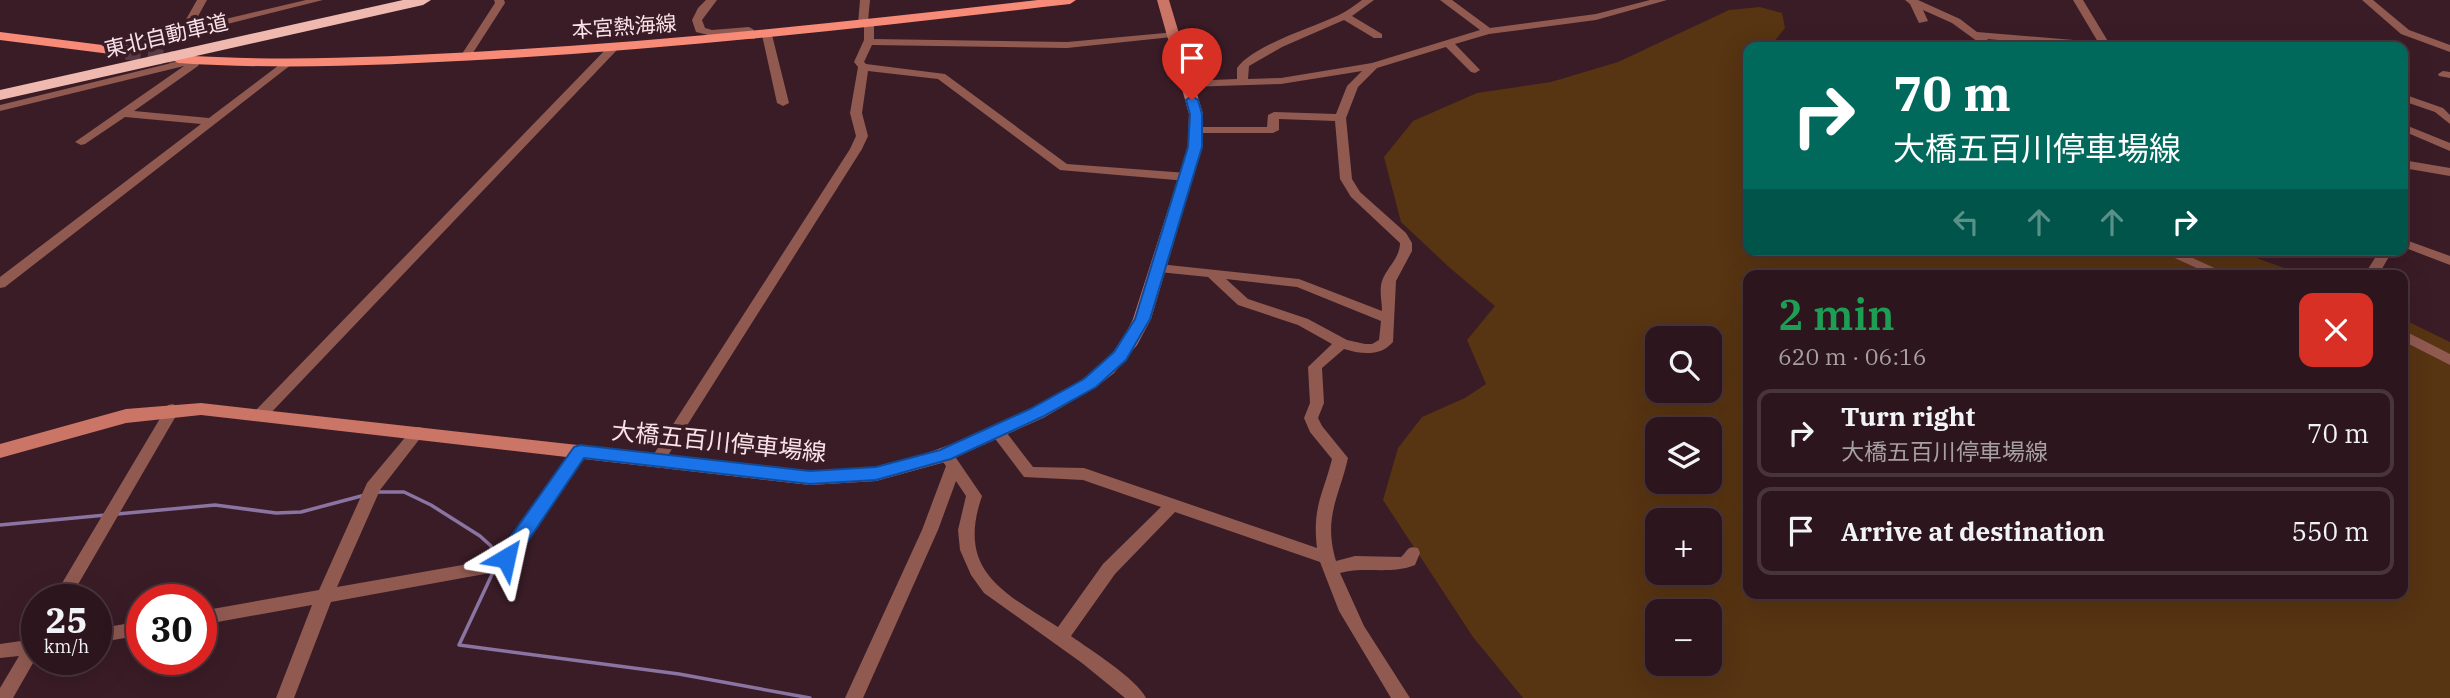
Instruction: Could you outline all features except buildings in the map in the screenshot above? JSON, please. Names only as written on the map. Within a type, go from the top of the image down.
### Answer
[{"type":"highway","points":[[306,21],[379,0]]},
{"type":"highway","name":"東北自動車道","points":[[0,95],[390,0]]},
{"type":"highway","name":"東北自動車道","points":[[0,87],[306,21],[423,0]]},
{"type":"highway","points":[[306,21],[440,0]]},
{"type":"main road","name":"本宮熱海線","points":[[189,60],[286,64],[613,48],[751,37],[1070,0]]},
{"type":"main road","name":"大橋五百川停車場線","points":[[0,450],[85,426],[173,409],[214,409],[810,478],[876,474],[950,460],[1068,396],[1108,369],[1131,341],[1142,319],[1195,147],[1196,114],[1163,0]]},
{"type":"main road","points":[[0,36],[119,51]]},
{"type":"street","points":[[185,31],[202,0]]},
{"type":"street","points":[[119,51],[185,31],[318,0]]},
{"type":"street","points":[[465,57],[487,25],[500,3],[499,0]]},
{"type":"street","points":[[712,0],[702,10],[698,20],[700,30],[712,33],[749,30],[751,37]]},
{"type":"street","points":[[864,0],[869,42],[859,62],[863,66],[940,76],[1064,167],[1187,177]]},
{"type":"street","points":[[1243,81],[1242,68],[1245,64],[1278,45],[1345,16],[1369,0]]},
{"type":"street","points":[[1445,0],[1488,31]]},
{"type":"street","points":[[1188,83],[1281,81],[1373,66],[1488,31],[1596,18],[1643,2],[1662,0]]},
{"type":"street","points":[[2078,0],[2104,42]]},
{"type":"street","points":[[2367,0],[2406,32],[2450,49]]},
{"type":"street","points":[[1912,1],[1923,21]]},
{"type":"street","points":[[1912,1],[1956,20],[1986,42]]},
{"type":"street","points":[[1345,16],[1378,36]]},
{"type":"street","points":[[1557,23],[1562,38]]},
{"type":"street","points":[[869,42],[923,45],[1066,45],[1172,34]]},
{"type":"street","points":[[767,35],[783,103]]},
{"type":"street","points":[[1978,35],[2059,42]]},
{"type":"street","points":[[1447,42],[1475,70]]},
{"type":"street","points":[[261,414],[613,48]]},
{"type":"street","points":[[0,108],[189,60]]},
{"type":"street","points":[[81,142],[124,113],[189,60]]},
{"type":"street","points":[[0,284],[286,64]]},
{"type":"street","points":[[657,460],[856,149],[862,136],[856,113],[863,66]]},
{"type":"street","points":[[1211,273],[1243,302],[1303,323],[1342,343],[1365,350],[1378,348],[1388,338],[1386,318],[1390,281],[1403,259],[1406,243],[1402,236],[1350,187],[1346,179],[1340,118],[1353,86],[1373,66]]},
{"type":"street","points":[[2408,99],[2439,110],[2450,121]]},
{"type":"street","points":[[124,113],[211,122]]},
{"type":"street","points":[[1196,130],[1273,130],[1274,115],[1340,118]]},
{"type":"street","points":[[2408,129],[2450,146]]},
{"type":"street","points":[[2408,165],[2450,172]]},
{"type":"street","points":[[2408,245],[2450,261]]},
{"type":"street","points":[[2178,256],[2212,270]]},
{"type":"street","points":[[2375,269],[2383,256]]},
{"type":"street","points":[[1159,268],[1299,283],[1386,318]]},
{"type":"street","points":[[2408,338],[2450,360]]},
{"type":"street","points":[[1342,343],[1315,367],[1317,403],[1311,418],[1315,428],[1340,458],[1337,475],[1325,504],[1328,563],[1354,624],[1401,698]]},
{"type":"street","points":[[69,584],[173,409]]},
{"type":"street","points":[[285,698],[324,597],[373,487],[418,432]]},
{"type":"street","points":[[998,432],[1028,473],[1084,474],[1328,563],[1402,563],[1409,560],[1412,553]]},
{"type":"street","points":[[217,615],[472,572],[502,562],[580,451]]},
{"type":"street","points":[[950,460],[974,496],[965,520],[965,538],[969,554],[985,584],[1100,667],[1137,698]]},
{"type":"street","points":[[854,698],[930,530],[950,460]]},
{"type":"street","points":[[1059,638],[1109,569],[1172,505]]},
{"type":"street","points":[[0,651],[21,647]]},
{"type":"street","points":[[5,698],[21,670]]},
{"type":"shaded area","points":[[1760,7],[1782,13],[1785,28],[1774,42],[1743,42],[1743,256],[2251,256],[2290,270],[1743,270],[1743,599],[2408,599],[2408,321],[2450,342],[2450,698],[1523,698],[1473,637],[1383,500],[1398,448],[1422,417],[1465,398],[1486,384],[1467,340],[1495,306],[1401,222],[1384,157],[1413,121],[1477,93],[1551,82],[1618,62],[1729,10]]},
{"type":"waterway","points":[[376,492],[404,492],[431,505],[480,536],[491,546],[494,561]]},
{"type":"waterway","points":[[117,514],[215,505],[276,513],[301,512],[365,495]]},
{"type":"waterway","points":[[0,525],[106,515]]},
{"type":"waterway","points":[[495,568],[459,645],[679,674],[810,698]]},
{"type":"tunnel","points":[[126,52],[175,59]]},
{"type":"route","points":[[506,558],[580,451],[810,478],[876,474],[945,455],[998,432],[1090,383],[1120,356],[1142,319],[1195,147],[1196,114],[1192,100]]}]
